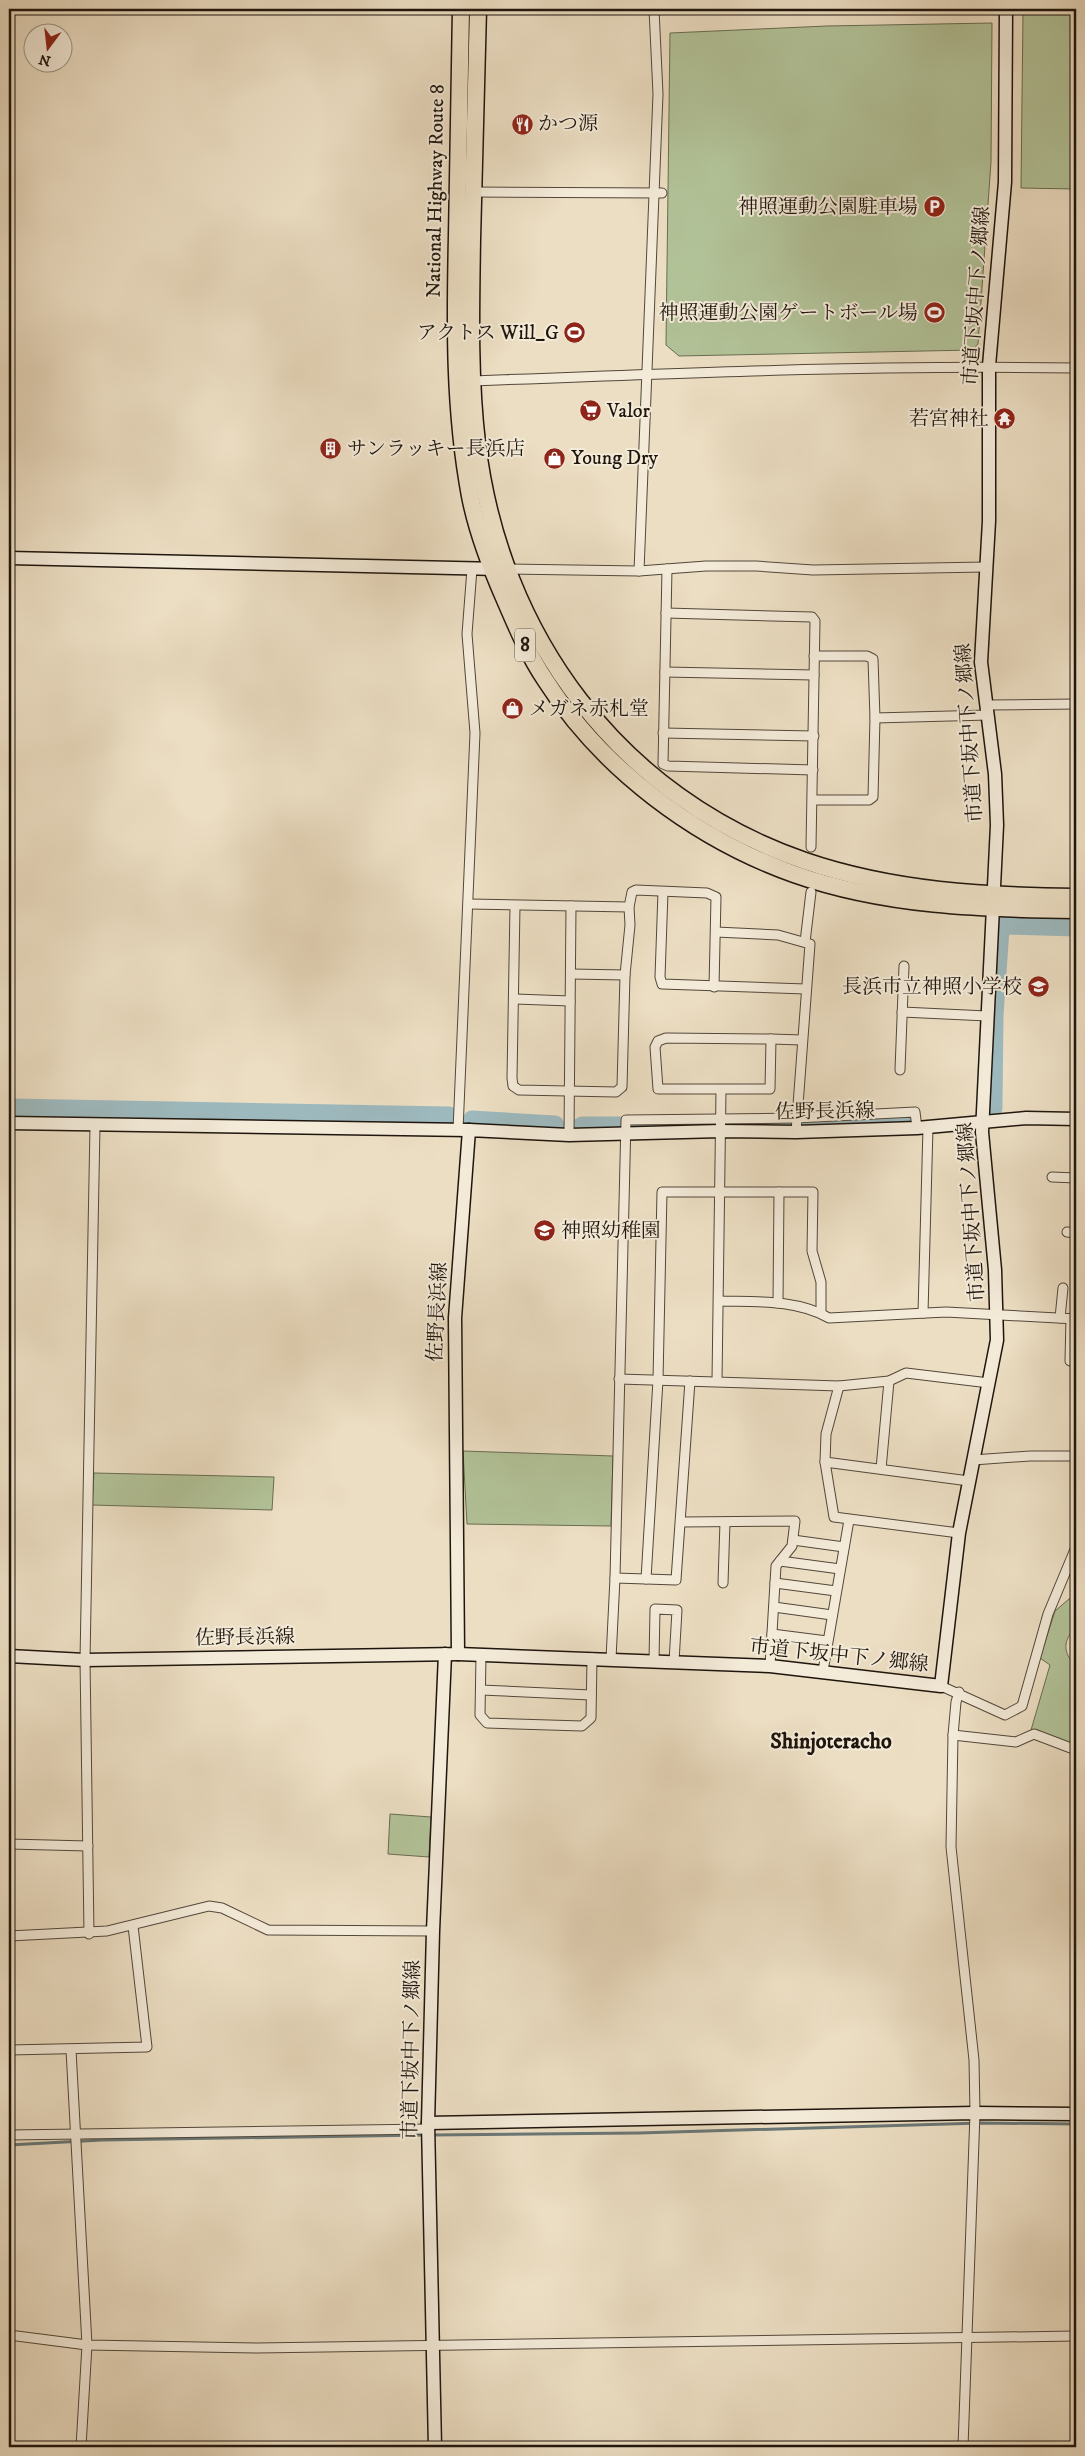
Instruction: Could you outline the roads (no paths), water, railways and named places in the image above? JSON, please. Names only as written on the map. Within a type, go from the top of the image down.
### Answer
[{"type":"highway","name":"National Highway Route 8","points":[[460,9],[454,356],[459,415],[470,496],[527,650],[547,684],[593,741],[629,776],[669,808],[753,857],[796,875],[894,899],[992,902],[1076,910]]},
{"type":"highway","name":"National Highway Route 8","points":[[478,9],[471,302],[473,381],[477,443],[498,569]]},
{"type":"highway","name":"National Highway Route 8","points":[[992,902],[1076,898]]},
{"type":"street","points":[[639,571],[658,193],[658,94],[654,9]]},
{"type":"street","name":"市道下坂中下ノ郷線","points":[[458,1654],[770,1666],[941,1686],[959,1533],[997,1340],[998,1313],[982,1132],[997,825],[995,774],[981,662],[982,617],[989,521],[989,366],[992,312],[1005,182],[1006,9]]},
{"type":"street","points":[[474,192],[658,193]]},
{"type":"street","points":[[473,381],[648,372],[989,366],[1076,368]]},
{"type":"street","points":[[9,558],[639,571],[706,566],[756,566],[813,570],[986,568]]},
{"type":"street","points":[[9,1123],[463,1130],[475,733],[467,634],[472,568]]},
{"type":"street","points":[[667,569],[663,764],[668,766],[813,770]]},
{"type":"street","points":[[666,613],[806,615],[812,617],[815,621],[812,847]]},
{"type":"street","points":[[813,800],[869,800],[873,797],[875,718],[873,659],[867,656],[814,656]]},
{"type":"street","points":[[665,672],[814,675]]},
{"type":"street","points":[[875,718],[1076,704]]},
{"type":"street","points":[[663,733],[814,736]]},
{"type":"street","points":[[515,906],[513,1086],[519,1090],[616,1092],[622,1087],[625,975],[630,925],[629,907],[632,892],[636,890],[714,894],[718,901],[714,987]]},
{"type":"street","points":[[663,892],[660,977],[662,984],[806,989]]},
{"type":"street","points":[[805,942],[810,892]]},
{"type":"street","points":[[469,904],[629,907]]},
{"type":"street","points":[[569,1135],[571,906]]},
{"type":"street","points":[[716,932],[778,935],[810,944],[796,1125]]},
{"type":"street","points":[[900,1070],[904,966]]},
{"type":"street","points":[[571,974],[625,975]]},
{"type":"street","points":[[515,999],[570,1001]]},
{"type":"street","points":[[902,1012],[987,1016]]},
{"type":"street","points":[[771,1039],[770,1089],[658,1089],[655,1047],[658,1040],[666,1038],[771,1039],[802,1040]]},
{"type":"street","points":[[717,1382],[721,1090]]},
{"type":"street","name":"佐野長浜線","points":[[9,1656],[85,1660],[458,1654],[454,1318],[463,1130],[569,1135],[626,1128],[721,1125],[964,1125],[983,1121],[1026,1118],[1076,1119]]},
{"type":"street","points":[[920,1124],[923,1313]]},
{"type":"street","points":[[89,1934],[85,1660],[95,1125]]},
{"type":"street","points":[[611,1659],[615,1578],[626,1128]]},
{"type":"street","points":[[1052,1177],[1076,1178]]},
{"type":"street","points":[[646,1579],[658,1380],[662,1192],[813,1192],[812,1251],[821,1282],[821,1313]]},
{"type":"street","points":[[778,1304],[779,1192]]},
{"type":"street","points":[[1060,1318],[1063,1288]]},
{"type":"street","points":[[719,1301],[778,1304],[821,1313],[829,1318],[923,1313],[998,1313],[1074,1318],[1070,1361]]},
{"type":"street","points":[[619,1379],[839,1386],[889,1381],[906,1373],[989,1383]]},
{"type":"street","points":[[615,1578],[676,1580],[690,1381]]},
{"type":"street","points":[[881,1469],[889,1381]]},
{"type":"street","points":[[839,1386],[826,1434],[825,1462],[834,1517],[959,1533]]},
{"type":"street","points":[[973,1460],[1030,1456],[1076,1456]]},
{"type":"street","points":[[825,1462],[969,1481]]},
{"type":"street","points":[[823,1671],[849,1520]]},
{"type":"street","points":[[681,1522],[795,1521],[792,1546],[776,1566],[770,1666]]},
{"type":"street","points":[[723,1583],[725,1522]]},
{"type":"street","points":[[793,1540],[844,1547]]},
{"type":"street","points":[[941,1686],[959,1692],[1005,1715],[1022,1706],[1048,1614],[1076,1547]]},
{"type":"street","points":[[780,1561],[840,1569]]},
{"type":"street","points":[[775,1583],[836,1591]]},
{"type":"street","points":[[774,1607],[832,1615]]},
{"type":"street","points":[[654,1661],[656,1609],[677,1610],[674,1662]]},
{"type":"street","points":[[772,1634],[827,1641]]},
{"type":"street","name":"市道下坂中下ノ郷線","points":[[435,2447],[428,2132],[433,1931],[445,1654]]},
{"type":"street","points":[[482,1655],[480,1715],[487,1723],[537,1726],[582,1726],[591,1718],[592,1658]]},
{"type":"street","points":[[481,1690],[591,1696]]},
{"type":"street","points":[[959,1692],[953,1735],[951,1847],[974,2060],[974,2121],[963,2447]]},
{"type":"street","points":[[953,1735],[1016,1742],[1034,1734],[1076,1750]]},
{"type":"street","points":[[9,1844],[88,1846]]},
{"type":"street","points":[[9,1936],[89,1934],[133,1926],[209,1906],[222,1908],[268,1930],[433,1931]]},
{"type":"street","points":[[9,2050],[71,2050],[147,2046],[133,1926]]},
{"type":"street","points":[[71,2050],[87,2345],[80,2447]]},
{"type":"street","points":[[9,2135],[76,2133],[428,2132],[974,2121],[1076,2114]]},
{"type":"street","points":[[9,2334],[87,2345],[257,2348],[1076,2336]]},
{"type":"waterway","points":[[993,1108],[994,1015],[1000,929],[1005,925],[1076,927]]},
{"type":"waterway","points":[[9,1108],[449,1116]]},
{"type":"waterway","points":[[472,1120],[555,1125]]},
{"type":"waterway","points":[[733,1125],[911,1120]]},
{"type":"waterway","points":[[582,1126],[649,1126]]},
{"type":"waterway","points":[[432,2135],[639,2133],[981,2123],[1076,2124]]},
{"type":"waterway","points":[[9,2145],[102,2140],[425,2135]]},
{"type":"place","name":"かつ源","points":[[522,124]]},
{"type":"place","name":"神照運動公園駐車場","points":[[934,207]]},
{"type":"place","name":"神照運動公園ゲートボール場","points":[[934,313]]},
{"type":"place","name":"アクトス Will_G","points":[[575,333]]},
{"type":"place","name":"Valor","points":[[591,411]]},
{"type":"place","name":"若宮神社","points":[[1005,419]]},
{"type":"place","name":"サンラッキー長浜店","points":[[331,449]]},
{"type":"place","name":"Young Dry","points":[[555,458]]},
{"type":"place","name":"メガネ赤札堂","points":[[513,709]]},
{"type":"place","name":"長浜市立神照小学校","points":[[1038,987]]},
{"type":"place","name":"神照幼稚園","points":[[545,1231]]},
{"type":"district","name":"Shinjoteracho","points":[[831,1741]]}]
